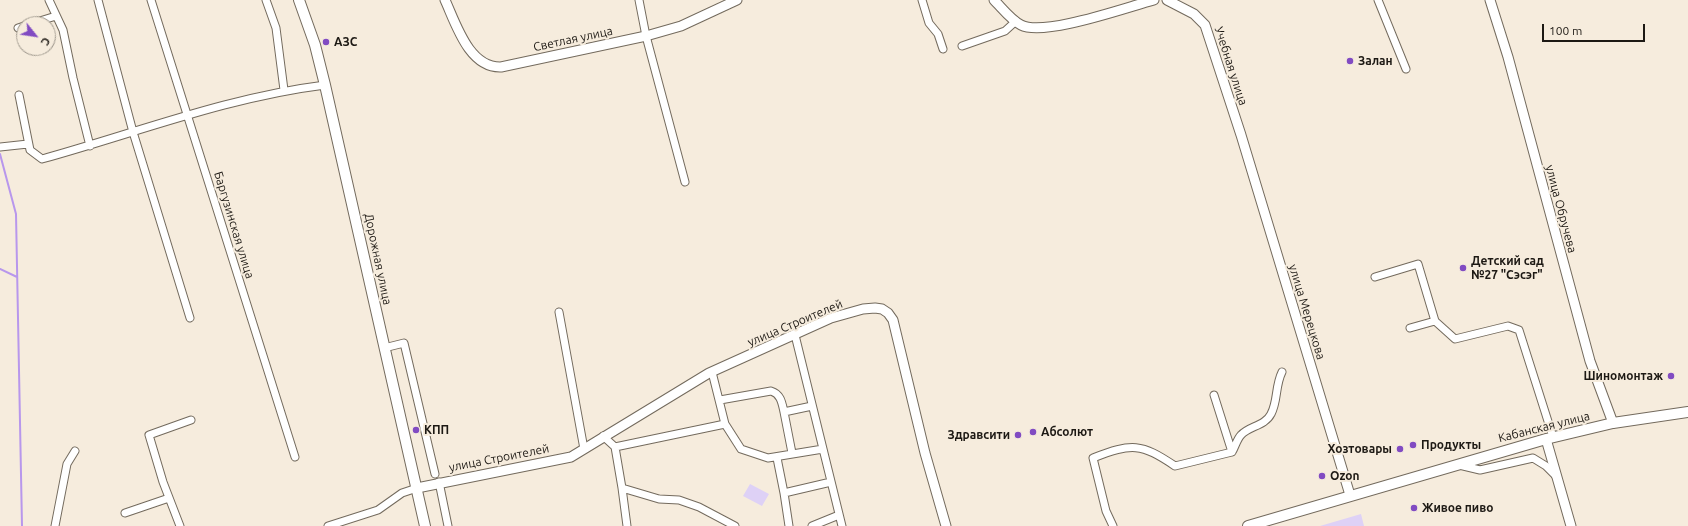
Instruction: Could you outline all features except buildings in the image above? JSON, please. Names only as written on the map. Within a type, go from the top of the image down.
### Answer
[{"type":"main road","name":"Дорожная улица","points":[[299,0],[315,45],[325,85],[425,526]]},
{"type":"main road","name":"Кабанская улица","points":[[1248,526],[1455,464],[1550,438],[1613,423],[1688,412]]},
{"type":"street","points":[[49,0],[63,30],[90,146]]},
{"type":"street","points":[[98,0],[134,132],[190,318]]},
{"type":"street","name":"Баргузинская улица","points":[[151,0],[295,457]]},
{"type":"street","points":[[266,0],[276,28],[284,90]]},
{"type":"street","name":"Светлая улица","points":[[445,0],[470,49],[484,64],[493,67],[501,67],[646,36],[681,26],[737,0]]},
{"type":"street","points":[[639,0],[646,36],[685,182]]},
{"type":"street","points":[[922,0],[930,23],[938,34],[943,49]]},
{"type":"street","points":[[994,0],[1020,25],[1032,29],[1050,28],[1154,0]]},
{"type":"street","name":"Учебная улица","points":[[1167,0],[1194,14],[1205,25],[1241,135]]},
{"type":"street","points":[[1378,0],[1406,69]]},
{"type":"street","name":"улица Обручева","points":[[1490,0],[1508,57],[1590,361],[1613,423]]},
{"type":"street","points":[[962,46],[1005,31],[1016,21]]},
{"type":"street","points":[[19,95],[28,144],[34,154],[42,159],[188,116],[284,90],[325,85]]},
{"type":"street","name":"улица Мерецкова","points":[[1241,135],[1350,495]]},
{"type":"street","points":[[0,148],[28,144]]},
{"type":"street","points":[[1375,277],[1418,264],[1435,321],[1455,339],[1508,326],[1519,330],[1550,438],[1557,478],[1571,526]]},
{"type":"street","name":"улица Строителей","points":[[417,488],[437,478],[571,456],[712,372],[831,318],[863,309],[882,309],[888,313],[893,320],[925,453],[946,526]]},
{"type":"street","points":[[559,312],[584,449]]},
{"type":"street","points":[[1410,328],[1435,321]]},
{"type":"street","points":[[795,335],[842,526]]},
{"type":"street","points":[[384,348],[404,344],[448,526]]},
{"type":"street","points":[[712,372],[725,424],[741,449],[768,458],[777,458],[792,453],[823,449]]},
{"type":"street","points":[[1232,452],[1240,435],[1265,421],[1271,415],[1274,406],[1276,386],[1282,372]]},
{"type":"street","points":[[720,400],[772,390],[777,392],[780,396],[784,412],[792,453]]},
{"type":"street","points":[[1214,395],[1232,452]]},
{"type":"street","points":[[784,412],[812,406]]},
{"type":"street","points":[[180,526],[169,498],[149,435],[191,420]]},
{"type":"street","points":[[615,447],[725,424]]},
{"type":"street","points":[[603,436],[615,447],[627,526]]},
{"type":"street","points":[[1113,526],[1106,511],[1093,458],[1126,448],[1142,447],[1176,466],[1232,452]]},
{"type":"street","points":[[55,526],[67,464],[75,451]]},
{"type":"street","points":[[777,458],[789,526]]},
{"type":"street","points":[[1455,464],[1480,470],[1533,458],[1546,466],[1557,478]]},
{"type":"street","points":[[784,493],[831,482]]},
{"type":"street","points":[[328,526],[378,510],[402,493],[417,488]]},
{"type":"street","points":[[622,488],[659,499],[679,500],[699,507],[735,526]]},
{"type":"street","points":[[125,513],[169,498]]},
{"type":"street","points":[[812,526],[839,515]]},
{"type":"shaded area","points":[[750,484],[769,494],[762,506],[743,496]]},
{"type":"shaded area","points":[[1361,514],[1364,526],[1320,526]]},
{"type":"waterway","points":[[0,154],[16,214],[22,526]]},
{"type":"waterway","points":[[0,269],[17,277]]},
{"type":"place","name":"АЗС","points":[[326,42]]},
{"type":"place","name":"Залан","points":[[1350,61]]},
{"type":"place","name":"Детский сад №27 \"Сэсэг\"","points":[[1463,268]]},
{"type":"place","name":"Шиномонтаж","points":[[1671,376]]},
{"type":"place","name":"КПП","points":[[416,430]]},
{"type":"place","name":"Абсолют","points":[[1033,432]]},
{"type":"place","name":"Здравсити","points":[[1018,435]]},
{"type":"place","name":"Продукты","points":[[1413,445]]},
{"type":"place","name":"Хозтовары","points":[[1400,449]]},
{"type":"place","name":"Ozon","points":[[1322,476]]},
{"type":"place","name":"Живое пиво","points":[[1414,508]]}]
